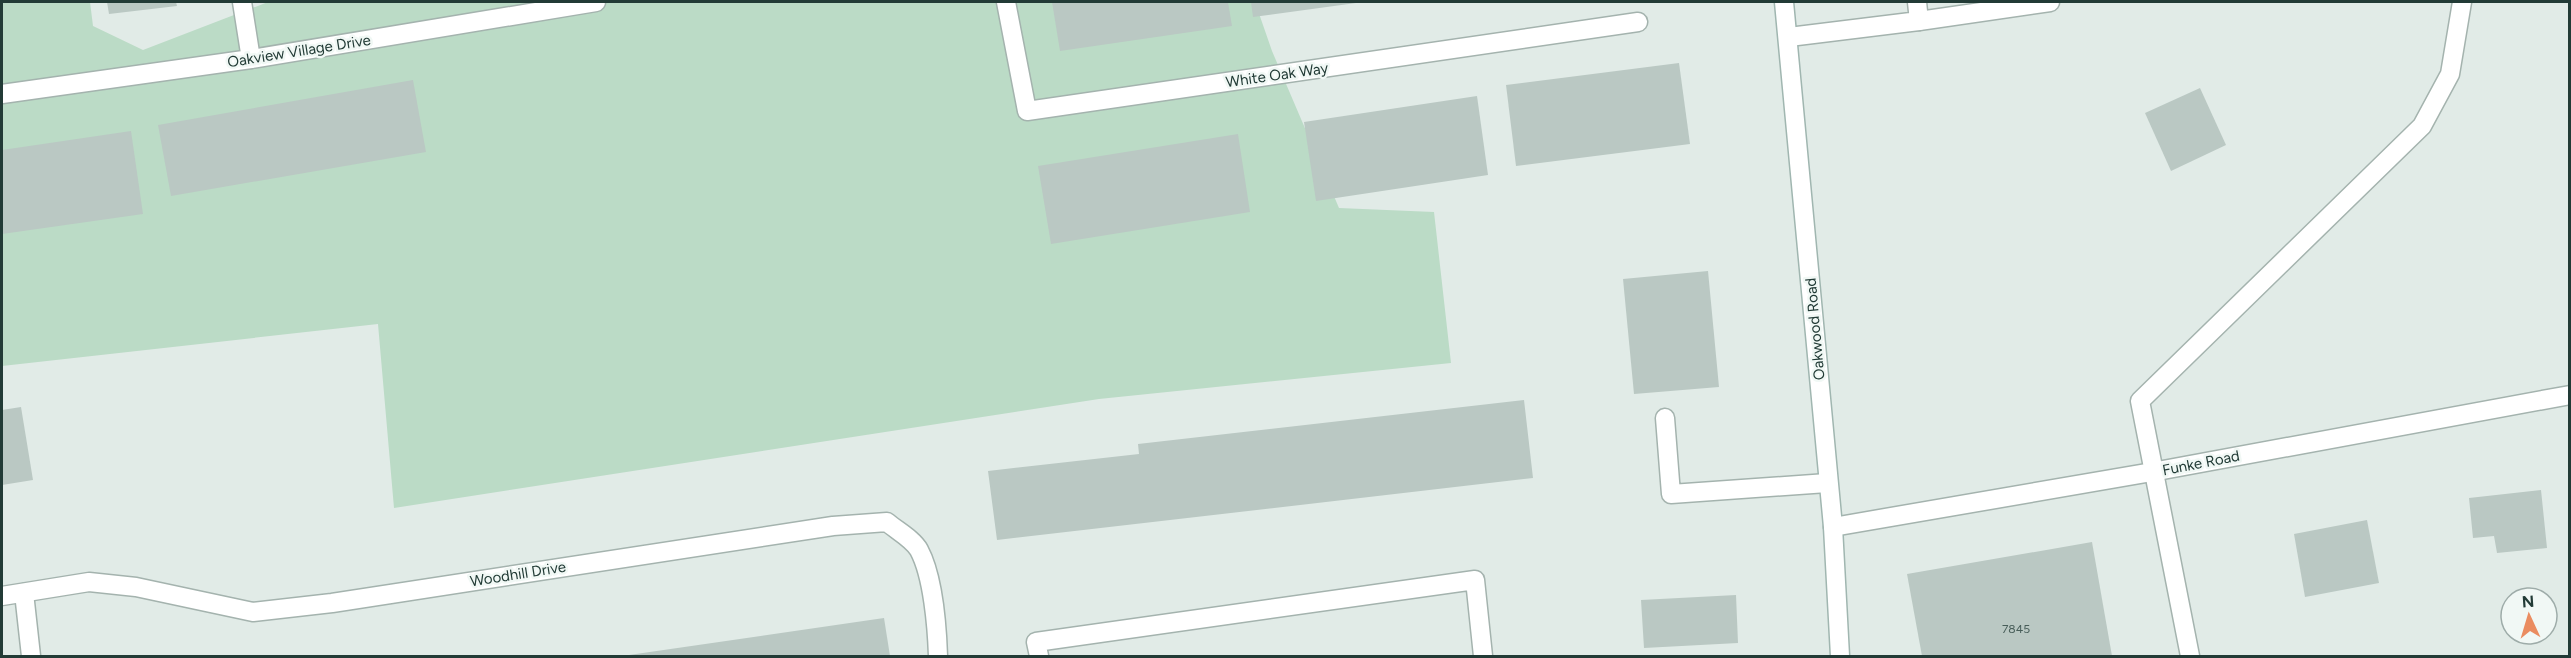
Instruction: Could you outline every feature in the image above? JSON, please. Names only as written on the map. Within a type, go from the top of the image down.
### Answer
[{"type":"street","points":[[242,2],[251,59]]},
{"type":"street","name":"Oakview Village Drive","points":[[2,94],[251,59],[562,4],[596,2]]},
{"type":"street","name":"White Oak Way","points":[[1006,2],[1027,111],[1638,22]]},
{"type":"street","name":"Oakwood Road","points":[[1784,2],[1789,37],[1827,483],[1833,527],[1840,657]]},
{"type":"street","points":[[1917,2],[1919,21]]},
{"type":"street","points":[[1789,37],[2050,2]]},
{"type":"street","points":[[2190,657],[2152,472],[2140,401],[2422,126],[2450,74],[2462,2]]},
{"type":"street","name":"Funke Road","points":[[1833,527],[2152,472],[2570,394]]},
{"type":"street","points":[[1665,418],[1671,494],[1827,483]]},
{"type":"street","name":"Woodhill Drive","points":[[2,596],[89,582],[136,587],[253,612],[332,603],[833,526],[887,522],[918,548],[928,580],[937,625],[938,657]]},
{"type":"street","points":[[1039,657],[1036,642],[1475,580],[1483,657]]},
{"type":"street","points":[[24,593],[31,657]]},
{"type":"green space","points":[[2,2],[90,2],[93,26],[143,50],[268,2],[1255,2],[1272,51],[1339,208],[1434,212],[1451,363],[1099,399],[394,508],[378,324],[2,366]]},
{"type":"building","points":[[107,2],[176,2],[177,6],[109,14]]},
{"type":"building","points":[[1052,2],[1228,2],[1232,26],[1060,51]]},
{"type":"building","points":[[1251,2],[1356,2],[1356,3],[1253,17]]},
{"type":"building","points":[[1679,63],[1690,144],[1516,166],[1506,85]]},
{"type":"building","points":[[413,80],[426,152],[171,196],[158,125]]},
{"type":"building","points":[[2200,88],[2226,145],[2171,171],[2145,113]]},
{"type":"building","points":[[1477,96],[1488,175],[1316,201],[1304,122]]},
{"type":"building","points":[[131,131],[143,214],[2,234],[2,150]]},
{"type":"building","points":[[1238,134],[1250,212],[1051,244],[1038,166]]},
{"type":"building","points":[[1708,271],[1719,387],[1634,394],[1623,279]]},
{"type":"building","points":[[1524,400],[1533,478],[997,540],[988,471],[1139,454],[1138,444]]},
{"type":"building","points":[[21,407],[33,480],[2,485],[2,410]]},
{"type":"building","points":[[2541,490],[2547,548],[2497,553],[2494,536],[2473,538],[2469,498]]},
{"type":"building","points":[[2367,520],[2379,583],[2305,597],[2294,534]]},
{"type":"building","points":[[2092,542],[2112,656],[1922,656],[1907,574]]},
{"type":"building","points":[[1736,595],[1738,643],[1644,648],[1641,600]]},
{"type":"building","points":[[884,618],[890,656],[629,656],[629,655]]}]
